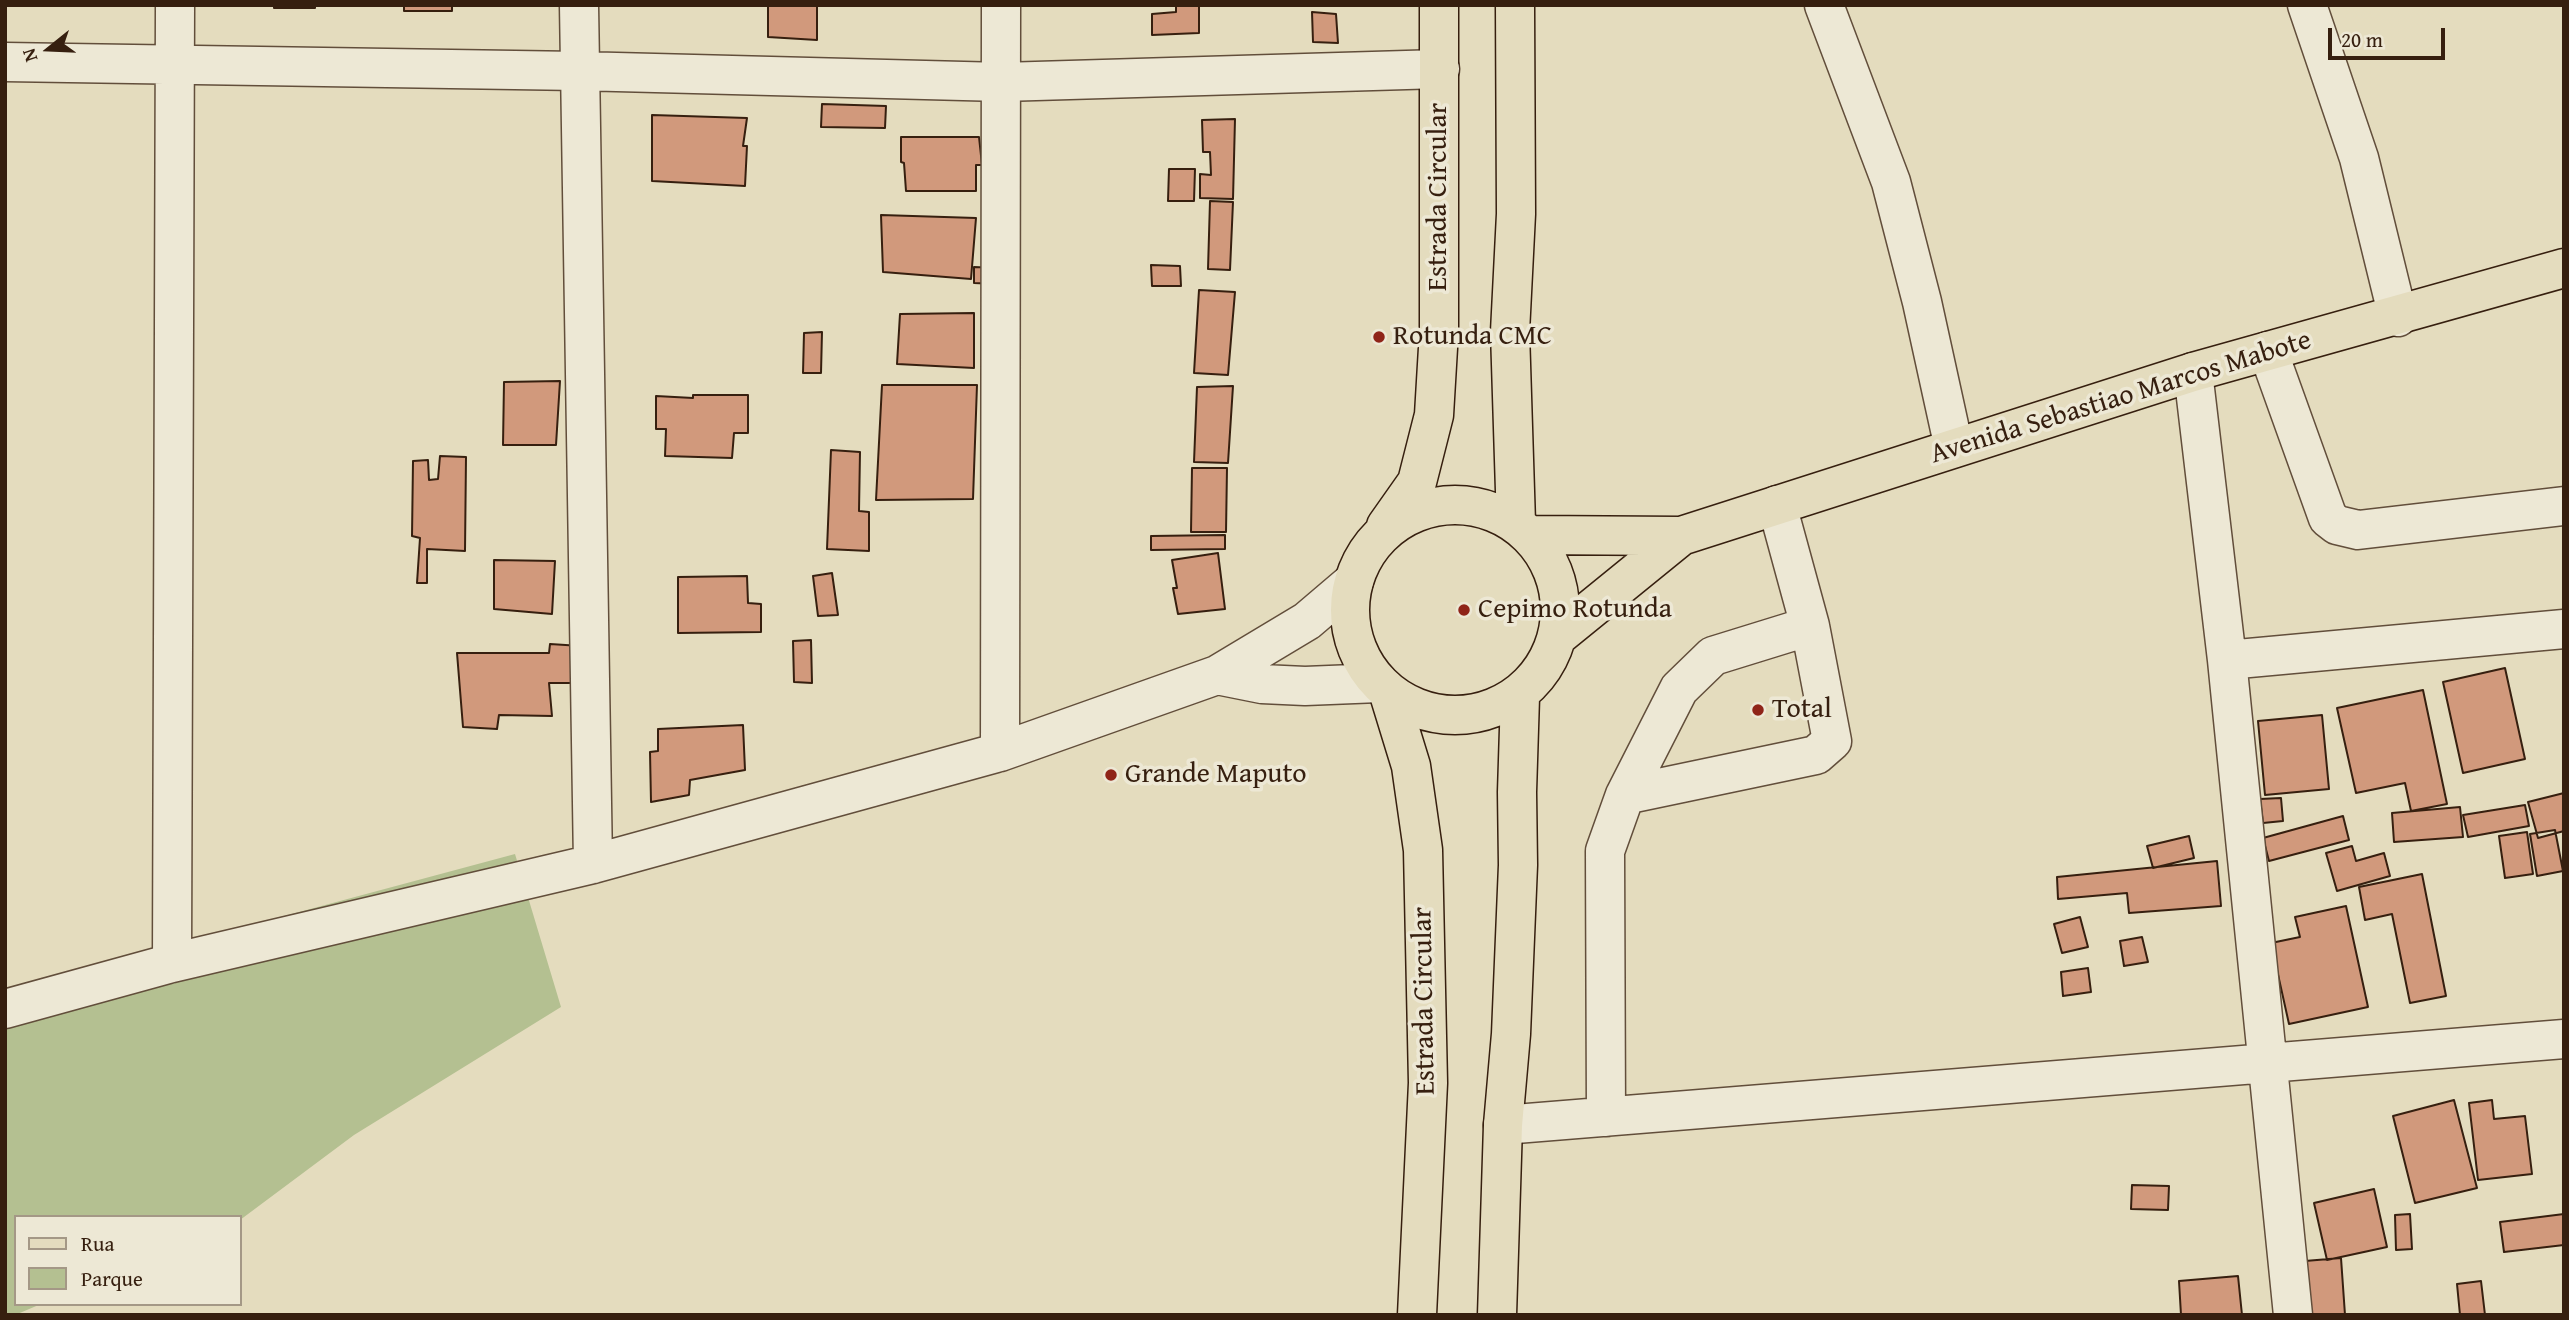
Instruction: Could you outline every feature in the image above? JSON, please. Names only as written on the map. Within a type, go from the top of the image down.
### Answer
[{"type":"main road","name":"Estrada Circular","points":[[1375,542],[1417,482],[1434,415],[1439,331],[1439,5]]},
{"type":"main road","points":[[1515,5],[1516,214],[1510,332],[1523,529],[1551,565],[1560,600],[1558,636],[1549,661],[1520,697],[1471,715],[1427,712],[1383,687],[1363,660],[1353,635],[1350,608],[1354,581],[1362,560],[1375,542],[1404,516],[1441,504],[1480,507],[1523,529],[1681,536]]},
{"type":"main road","name":"Avenida Sebastiao Marcos Mabote","points":[[1681,536],[2193,372],[2398,317],[2564,268]]},
{"type":"main road","points":[[1558,636],[1681,536]]},
{"type":"main road","name":"Estrada Circular","points":[[1383,687],[1411,766],[1423,849],[1428,1083],[1417,1315]]},
{"type":"main road","points":[[1497,1315],[1503,1125],[1511,1034],[1518,865],[1520,697]]},
{"type":"street","points":[[172,963],[175,5]]},
{"type":"street","points":[[579,5],[593,864]]},
{"type":"street","points":[[1000,752],[1001,5]]},
{"type":"street","points":[[1824,5],[1891,182],[1922,302],[1954,448]]},
{"type":"street","points":[[2307,5],[2359,158],[2398,317]]},
{"type":"street","points":[[5,62],[578,71],[1002,82],[1440,69]]},
{"type":"street","points":[[2268,351],[2328,518],[2337,525],[2358,530],[2564,506]]},
{"type":"street","points":[[2193,372],[2227,660],[2293,1315]]},
{"type":"street","points":[[1625,795],[1816,755],[1832,741],[1810,626],[1777,505]]},
{"type":"street","points":[[5,1009],[172,963],[593,864],[1000,752],[1217,676],[1307,621],[1354,581]]},
{"type":"street","points":[[1606,1117],[1605,851],[1625,795],[1679,689],[1713,656],[1810,626]]},
{"type":"street","points":[[2227,660],[2564,629]]},
{"type":"street","points":[[1217,676],[1262,684],[1383,687]]},
{"type":"street","points":[[1503,1125],[2564,1039]]},
{"type":"green space","points":[[515,854],[561,1007],[354,1135],[242,1219],[242,1215],[14,1215],[14,1306],[36,1306],[15,1315],[5,1315],[5,991]]},
{"type":"building","points":[[274,5],[315,5],[315,8],[274,8]]},
{"type":"building","points":[[404,5],[452,5],[452,11],[404,11]]},
{"type":"building","points":[[768,5],[817,5],[817,40],[768,37]]},
{"type":"building","points":[[1176,5],[1199,5],[1199,33],[1152,35],[1152,14],[1176,12]]},
{"type":"building","points":[[1312,12],[1336,14],[1338,43],[1313,42]]},
{"type":"building","points":[[822,104],[886,106],[885,128],[821,127]]},
{"type":"building","points":[[652,115],[747,118],[743,146],[747,146],[745,186],[652,181]]},
{"type":"building","points":[[1235,119],[1233,199],[1200,198],[1200,174],[1211,175],[1210,152],[1203,152],[1202,120]]},
{"type":"building","points":[[901,137],[979,137],[982,165],[976,165],[976,191],[906,191],[904,163],[901,162]]},
{"type":"building","points":[[1169,169],[1195,169],[1194,201],[1168,201]]},
{"type":"building","points":[[1210,201],[1233,202],[1230,270],[1208,269]]},
{"type":"building","points":[[881,215],[976,218],[971,279],[883,272]]},
{"type":"building","points":[[1151,265],[1180,266],[1181,286],[1152,286]]},
{"type":"building","points":[[974,267],[997,268],[996,284],[974,283]]},
{"type":"building","points":[[1199,290],[1235,292],[1228,375],[1194,373]]},
{"type":"building","points":[[974,313],[974,368],[897,364],[900,314]]},
{"type":"building","points":[[822,332],[821,373],[803,373],[804,333]]},
{"type":"building","points":[[560,381],[556,445],[503,445],[504,382]]},
{"type":"building","points":[[882,385],[977,385],[973,499],[876,500]]},
{"type":"building","points":[[1233,386],[1228,463],[1194,462],[1197,387]]},
{"type":"building","points":[[693,395],[748,395],[748,433],[734,433],[732,458],[665,456],[666,429],[656,429],[656,396],[693,398]]},
{"type":"building","points":[[831,450],[860,452],[859,511],[869,512],[869,551],[827,549]]},
{"type":"building","points":[[440,456],[466,457],[465,551],[427,549],[427,583],[417,583],[420,538],[412,536],[413,461],[428,460],[429,480],[438,479]]},
{"type":"building","points":[[1192,468],[1227,468],[1226,532],[1191,532]]},
{"type":"building","points":[[1225,535],[1225,549],[1151,550],[1151,536]]},
{"type":"building","points":[[1218,553],[1225,609],[1178,614],[1172,560]]},
{"type":"building","points":[[494,560],[555,561],[552,614],[494,609]]},
{"type":"building","points":[[832,573],[838,615],[818,616],[813,576]]},
{"type":"building","points":[[747,576],[748,603],[761,604],[761,632],[678,633],[678,577]]},
{"type":"building","points":[[811,640],[812,683],[794,682],[793,641]]},
{"type":"building","points":[[550,644],[581,646],[580,683],[549,683],[552,716],[499,715],[497,729],[463,727],[457,653],[549,653]]},
{"type":"building","points":[[2505,668],[2525,759],[2463,773],[2443,682]]},
{"type":"building","points":[[2423,690],[2447,804],[2411,811],[2405,783],[2356,793],[2337,708]]},
{"type":"building","points":[[2322,715],[2329,789],[2265,795],[2258,721]]},
{"type":"building","points":[[743,725],[745,770],[690,780],[689,795],[651,802],[650,752],[658,751],[658,729]]},
{"type":"building","points":[[2564,793],[2564,831],[2538,838],[2528,802]]},
{"type":"building","points":[[2281,798],[2283,821],[2263,823],[2260,799]]},
{"type":"building","points":[[2525,805],[2529,826],[2468,837],[2463,815]]},
{"type":"building","points":[[2460,807],[2463,837],[2394,842],[2392,813]]},
{"type":"building","points":[[2343,816],[2349,840],[2269,861],[2263,838]]},
{"type":"building","points":[[2555,830],[2563,871],[2537,876],[2530,834]]},
{"type":"building","points":[[2527,832],[2533,874],[2505,878],[2499,836]]},
{"type":"building","points":[[2189,836],[2194,858],[2153,868],[2147,846]]},
{"type":"building","points":[[2352,846],[2356,861],[2384,853],[2390,876],[2337,891],[2326,853]]},
{"type":"building","points":[[2217,861],[2221,906],[2129,913],[2127,893],[2058,899],[2057,877]]},
{"type":"building","points":[[2422,874],[2446,996],[2410,1003],[2392,914],[2365,920],[2359,887]]},
{"type":"building","points":[[2346,906],[2368,1007],[2289,1024],[2271,943],[2300,937],[2295,917]]},
{"type":"building","points":[[2080,917],[2088,947],[2062,953],[2054,924]]},
{"type":"building","points":[[2142,937],[2148,962],[2124,966],[2120,941]]},
{"type":"building","points":[[2088,968],[2091,992],[2063,996],[2061,972]]},
{"type":"building","points":[[2454,1100],[2477,1188],[2415,1203],[2393,1116]]},
{"type":"building","points":[[2492,1100],[2494,1119],[2525,1116],[2532,1174],[2478,1180],[2469,1103]]},
{"type":"building","points":[[2132,1185],[2169,1186],[2168,1210],[2131,1209]]},
{"type":"building","points":[[2374,1189],[2387,1247],[2327,1260],[2314,1203]]},
{"type":"building","points":[[2410,1214],[2412,1249],[2396,1250],[2395,1215]]},
{"type":"building","points":[[2564,1214],[2564,1245],[2504,1252],[2500,1222]]},
{"type":"building","points":[[2341,1258],[2345,1315],[2310,1315],[2305,1261]]},
{"type":"building","points":[[2238,1276],[2242,1315],[2181,1315],[2179,1281]]},
{"type":"building","points":[[2481,1281],[2485,1315],[2460,1315],[2457,1284]]},
{"type":"place","name":"Rotunda CMC","points":[[1379,337]]},
{"type":"place","name":"Cepimo Rotunda","points":[[1464,610]]},
{"type":"place","name":"Total","points":[[1758,710]]},
{"type":"place","name":"Grande Maputo","points":[[1111,775]]}]
